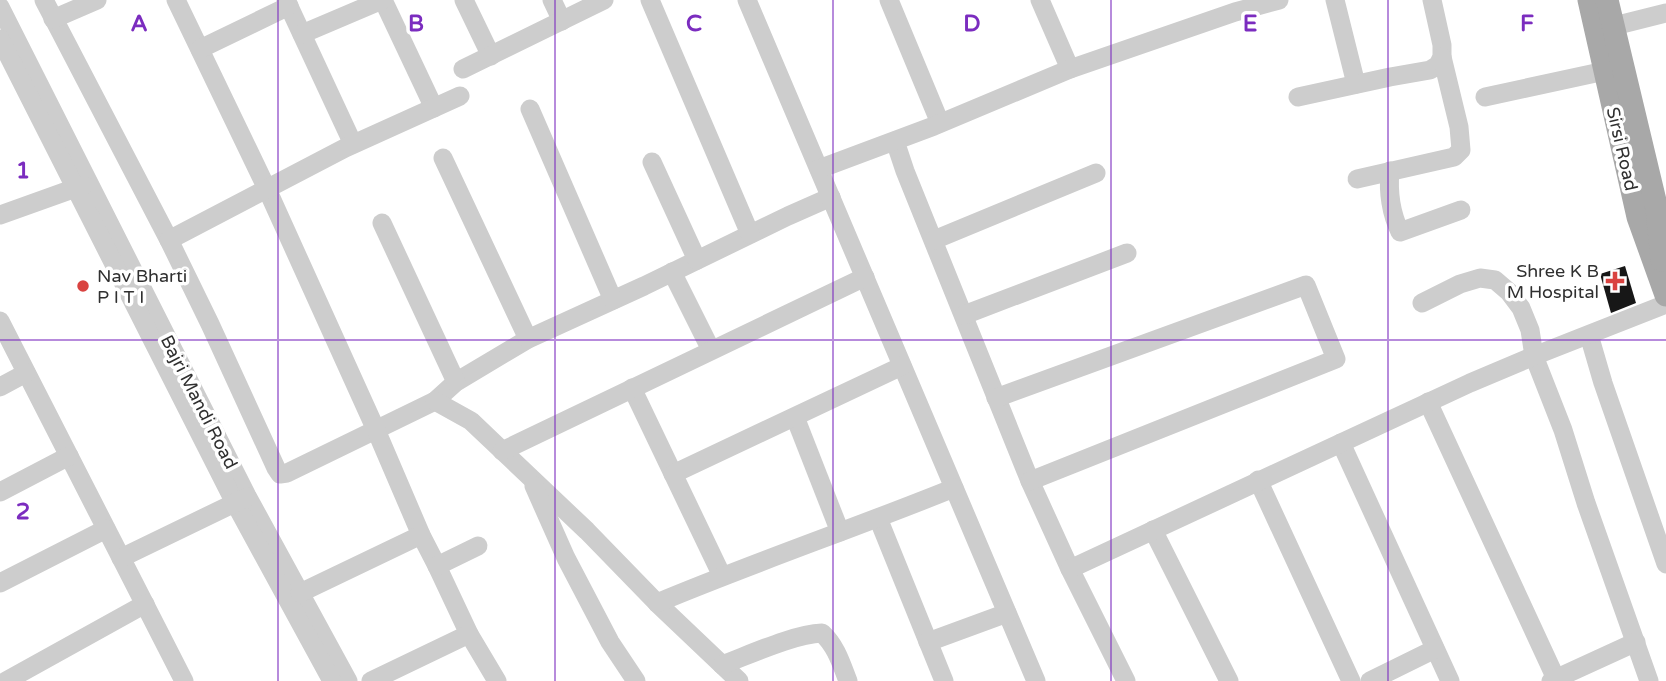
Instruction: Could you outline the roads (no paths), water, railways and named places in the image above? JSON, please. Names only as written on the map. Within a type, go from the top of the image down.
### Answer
[{"type":"main road","name":"Sirsi Road","points":[[1589,0],[1638,217],[1666,295]]},
{"type":"main road","name":"Sirsi Road","points":[[1607,0],[1661,206],[1666,295]]},
{"type":"street","points":[[44,0],[211,324],[280,474],[435,401],[456,382],[527,339],[831,197]]},
{"type":"street","points":[[53,19],[97,0]]},
{"type":"street","points":[[176,0],[267,190],[421,535],[469,634],[497,681]]},
{"type":"street","points":[[302,34],[382,0],[434,108]]},
{"type":"street","points":[[464,0],[491,56]]},
{"type":"street","points":[[552,0],[562,21]]},
{"type":"street","points":[[463,69],[604,0]]},
{"type":"street","points":[[649,0],[750,234]]},
{"type":"street","points":[[747,0],[1036,681]]},
{"type":"street","points":[[889,0],[940,123]]},
{"type":"street","points":[[1040,0],[1070,69]]},
{"type":"street","points":[[819,169],[895,141],[1070,69],[1235,12],[1279,0]]},
{"type":"street","points":[[1335,0],[1356,84]]},
{"type":"street","points":[[1357,179],[1454,157],[1461,150],[1459,127],[1432,0]]},
{"type":"street","points":[[200,50],[246,28],[288,3],[353,144]]},
{"type":"street","name":"Bajri Mandi Road","points":[[0,7],[81,186],[241,500],[300,593],[348,681]]},
{"type":"street","points":[[1614,26],[1666,13]]},
{"type":"street","points":[[0,39],[5,63],[81,186],[0,215]]},
{"type":"street","points":[[1298,97],[1430,71],[1438,65],[1442,57]]},
{"type":"street","points":[[1485,97],[1605,71]]},
{"type":"street","points":[[169,240],[353,144],[460,96]]},
{"type":"street","points":[[530,109],[613,300]]},
{"type":"street","points":[[895,141],[1030,481],[1126,681]]},
{"type":"street","points":[[443,158],[527,339]]},
{"type":"street","points":[[652,162],[697,260]]},
{"type":"street","points":[[1390,171],[1388,189],[1399,232],[1461,210]]},
{"type":"street","points":[[934,240],[1096,173]]},
{"type":"street","points":[[382,223],[456,382]]},
{"type":"street","points":[[964,315],[1127,253]]},
{"type":"street","points":[[672,272],[711,350]]},
{"type":"street","points":[[502,451],[865,277]]},
{"type":"street","points":[[1422,303],[1460,284],[1479,278],[1495,280],[1521,308],[1530,330],[1534,356],[1563,430],[1649,681]]},
{"type":"street","points":[[996,398],[1306,285],[1336,359],[1030,481]]},
{"type":"street","points":[[1070,569],[1428,402],[1534,356],[1666,304]]},
{"type":"street","points":[[0,321],[184,681]]},
{"type":"street","points":[[1589,335],[1603,383],[1660,526],[1666,564]]},
{"type":"street","points":[[673,474],[902,366]]},
{"type":"street","points":[[0,387],[26,373]]},
{"type":"street","points":[[632,388],[722,576]]},
{"type":"street","points":[[435,401],[471,421],[587,531],[731,676],[788,640],[811,633],[822,633],[830,640],[848,681]]},
{"type":"street","points":[[1428,402],[1555,680],[1636,642]]},
{"type":"street","points":[[795,416],[840,532]]},
{"type":"street","points":[[1341,443],[1450,681]]},
{"type":"street","points":[[0,492],[69,456]]},
{"type":"street","points":[[529,476],[566,558],[610,642],[636,681]]},
{"type":"street","points":[[1258,480],[1351,681]]},
{"type":"street","points":[[657,604],[722,576],[954,488]]},
{"type":"street","points":[[121,558],[241,500],[332,681]]},
{"type":"street","points":[[878,518],[944,681]]},
{"type":"street","points":[[0,583],[106,529]]},
{"type":"street","points":[[1153,530],[1228,681]]},
{"type":"street","points":[[300,593],[421,535]]},
{"type":"street","points":[[438,566],[478,546]]},
{"type":"street","points":[[5,681],[145,604]]},
{"type":"street","points":[[928,642],[1007,613]]},
{"type":"street","points":[[371,681],[469,634]]},
{"type":"street","points":[[1370,681],[1435,649]]},
{"type":"place","name":"Shree K B M Hospital","points":[[1615,281]]},
{"type":"place","name":"Nav Bharti P I T I","points":[[83,286]]}]
